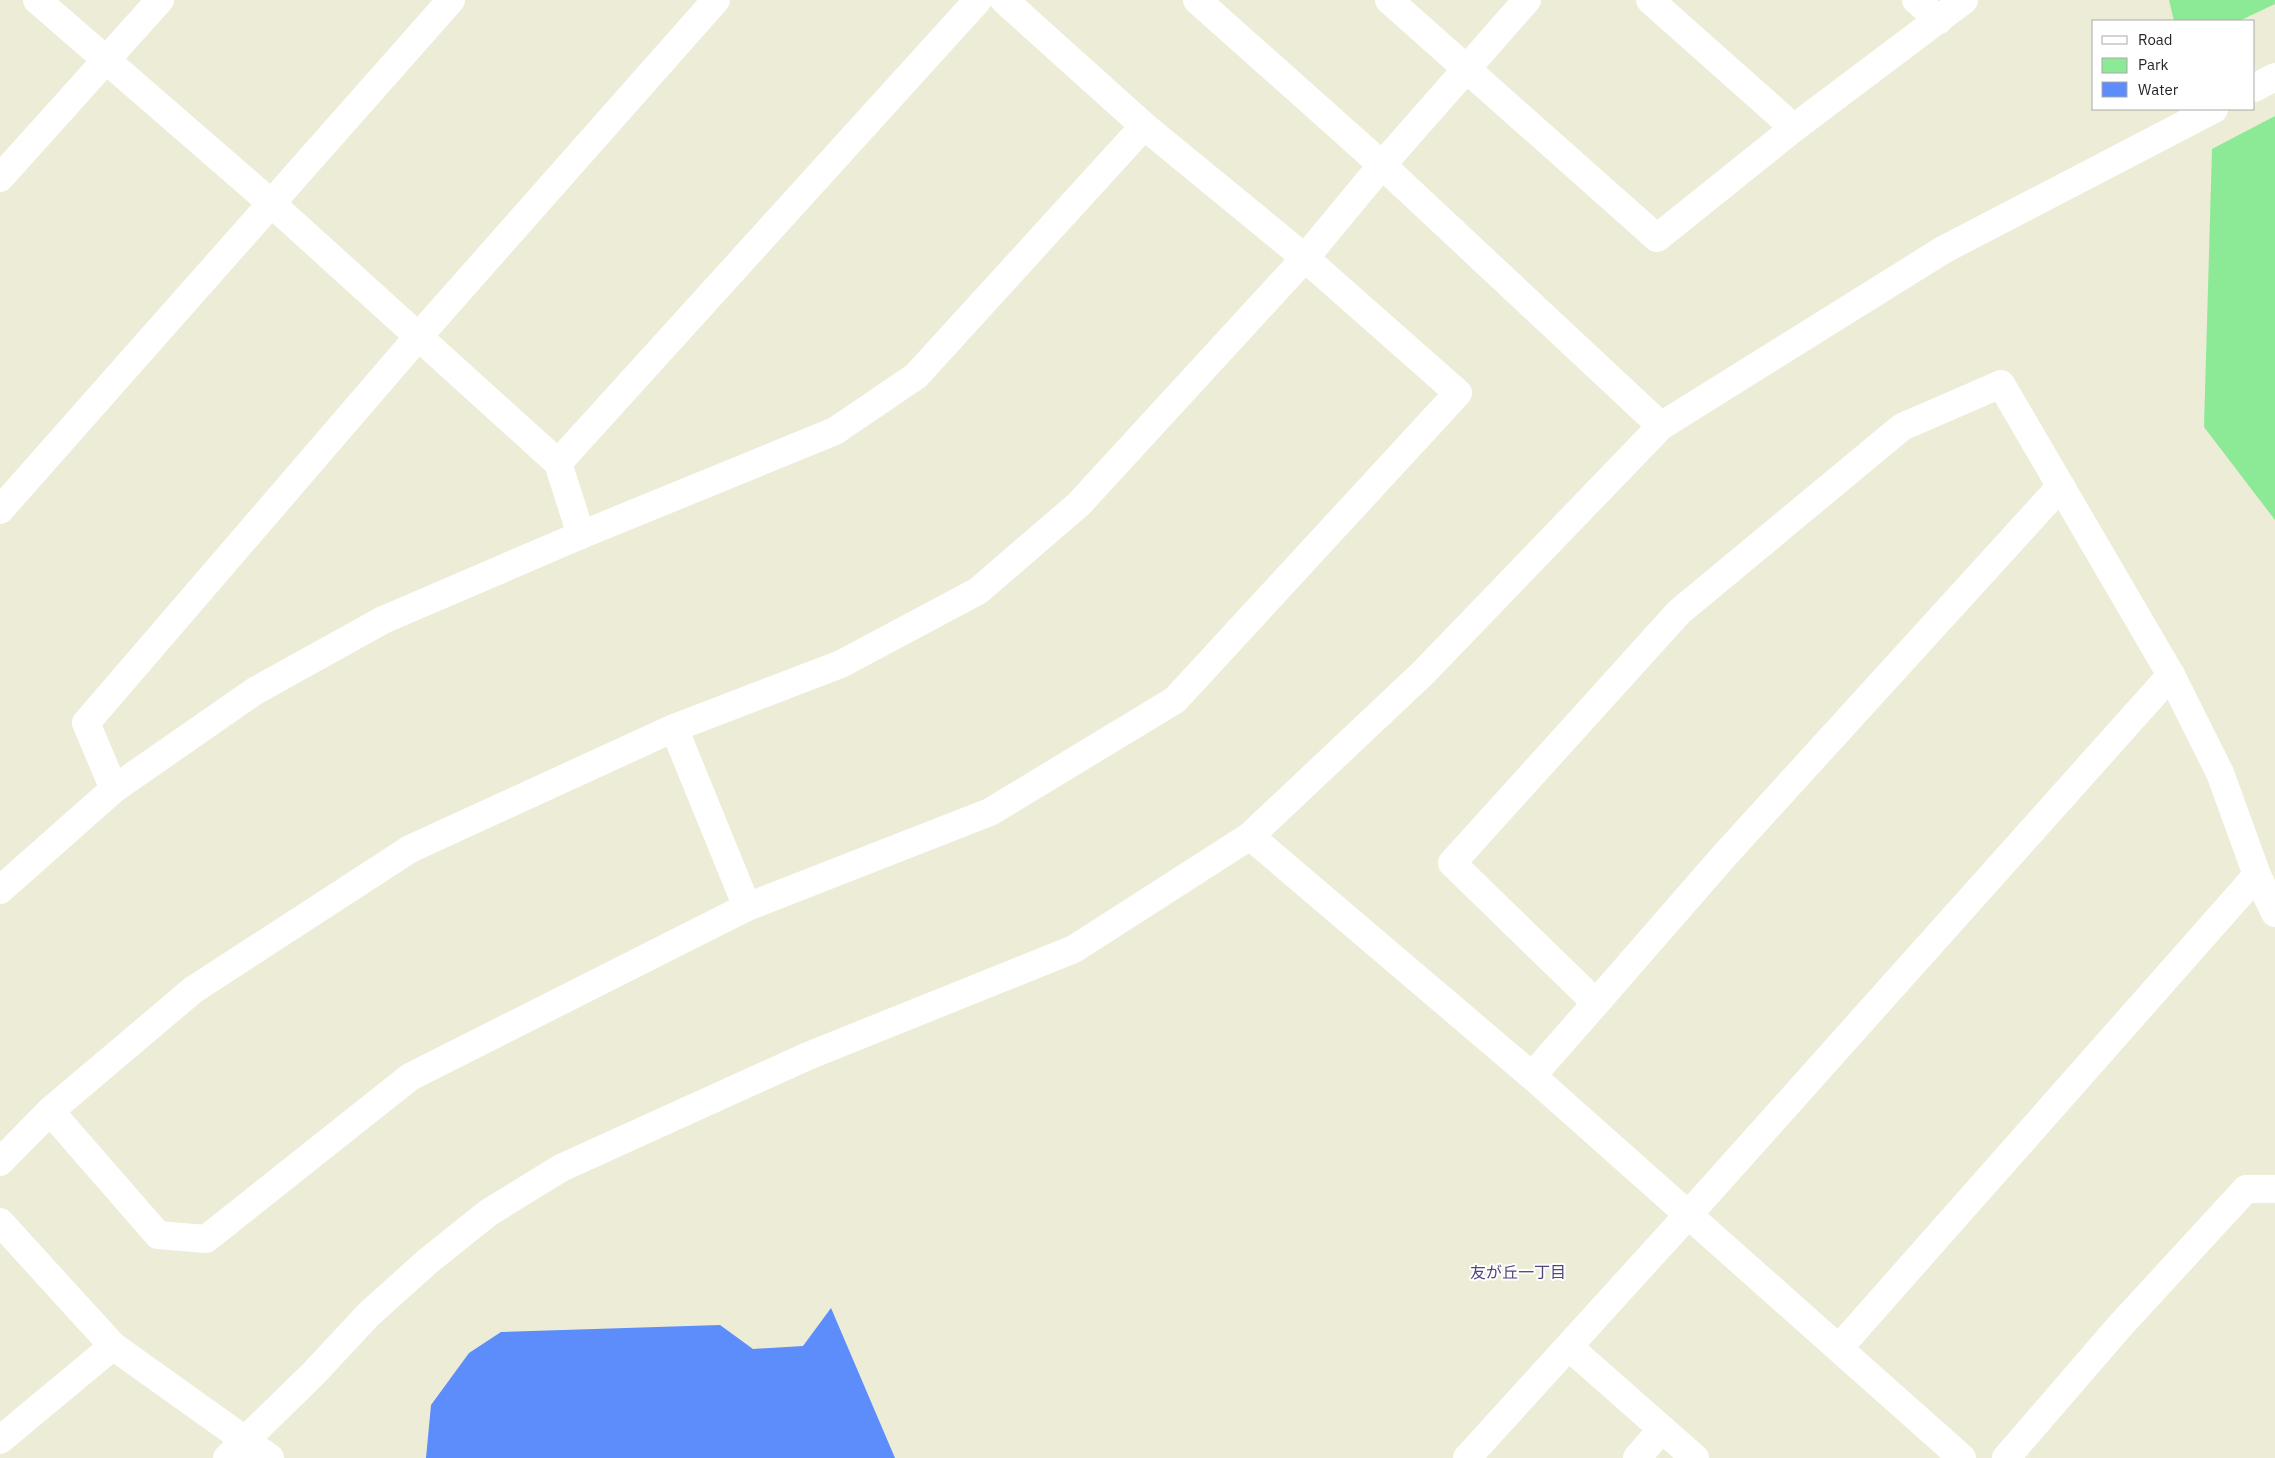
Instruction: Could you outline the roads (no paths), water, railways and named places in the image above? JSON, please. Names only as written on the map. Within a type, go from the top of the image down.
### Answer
[{"type":"street","points":[[37,0],[271,203],[558,463],[581,535]]},
{"type":"street","points":[[0,178],[160,0]]},
{"type":"street","points":[[0,510],[451,0]]},
{"type":"street","points":[[114,789],[86,723],[418,337],[716,0]]},
{"type":"street","points":[[558,463],[978,0]]},
{"type":"street","points":[[50,1111],[158,1235],[206,1238],[410,1077],[747,907],[990,812],[1175,700],[1458,393],[1305,258],[1144,126],[1004,0]]},
{"type":"street","points":[[1197,0],[1382,165],[1661,426]]},
{"type":"street","points":[[1389,0],[1657,238],[1794,128],[1964,0]]},
{"type":"street","points":[[0,1162],[50,1111],[193,990],[410,849],[674,728],[841,664],[978,591],[1080,504],[1305,258],[1382,165],[1527,0]]},
{"type":"street","points":[[1650,0],[1794,128]]},
{"type":"street","points":[[1916,0],[1939,20]]},
{"type":"street","points":[[2255,87],[2275,77]]},
{"type":"street","points":[[237,1449],[314,1374],[369,1314],[428,1261],[488,1213],[561,1168],[808,1056],[1074,949],[1250,836],[1423,673],[1661,426],[1943,250],[2212,110]]},
{"type":"street","points":[[0,890],[114,789],[255,691],[383,620],[581,535],[836,431],[916,376],[1144,126]]},
{"type":"street","points":[[1596,1003],[1452,863],[1679,612],[1902,427],[2002,384],[2171,675],[2220,772],[2257,875],[2275,913]]},
{"type":"street","points":[[1532,1076],[1724,856],[2061,486]]},
{"type":"street","points":[[1467,1458],[1688,1215],[2171,675]]},
{"type":"street","points":[[674,728],[747,907]]},
{"type":"street","points":[[1250,836],[1532,1076],[1962,1458]]},
{"type":"street","points":[[1839,1348],[2257,875]]},
{"type":"street","points":[[2006,1458],[2119,1328],[2246,1189],[2275,1189]]},
{"type":"street","points":[[0,1222],[114,1346],[237,1449],[270,1458]]},
{"type":"street","points":[[0,1440],[114,1346]]},
{"type":"street","points":[[1569,1347],[1695,1458]]},
{"type":"street","points":[[1637,1458],[1662,1429]]},
{"type":"water","points":[[831,1308],[895,1458],[426,1458],[431,1405],[469,1353],[501,1332],[720,1325],[753,1349],[803,1346]]},
{"type":"district","name":"友が丘一丁目","points":[[1518,1272]]}]
